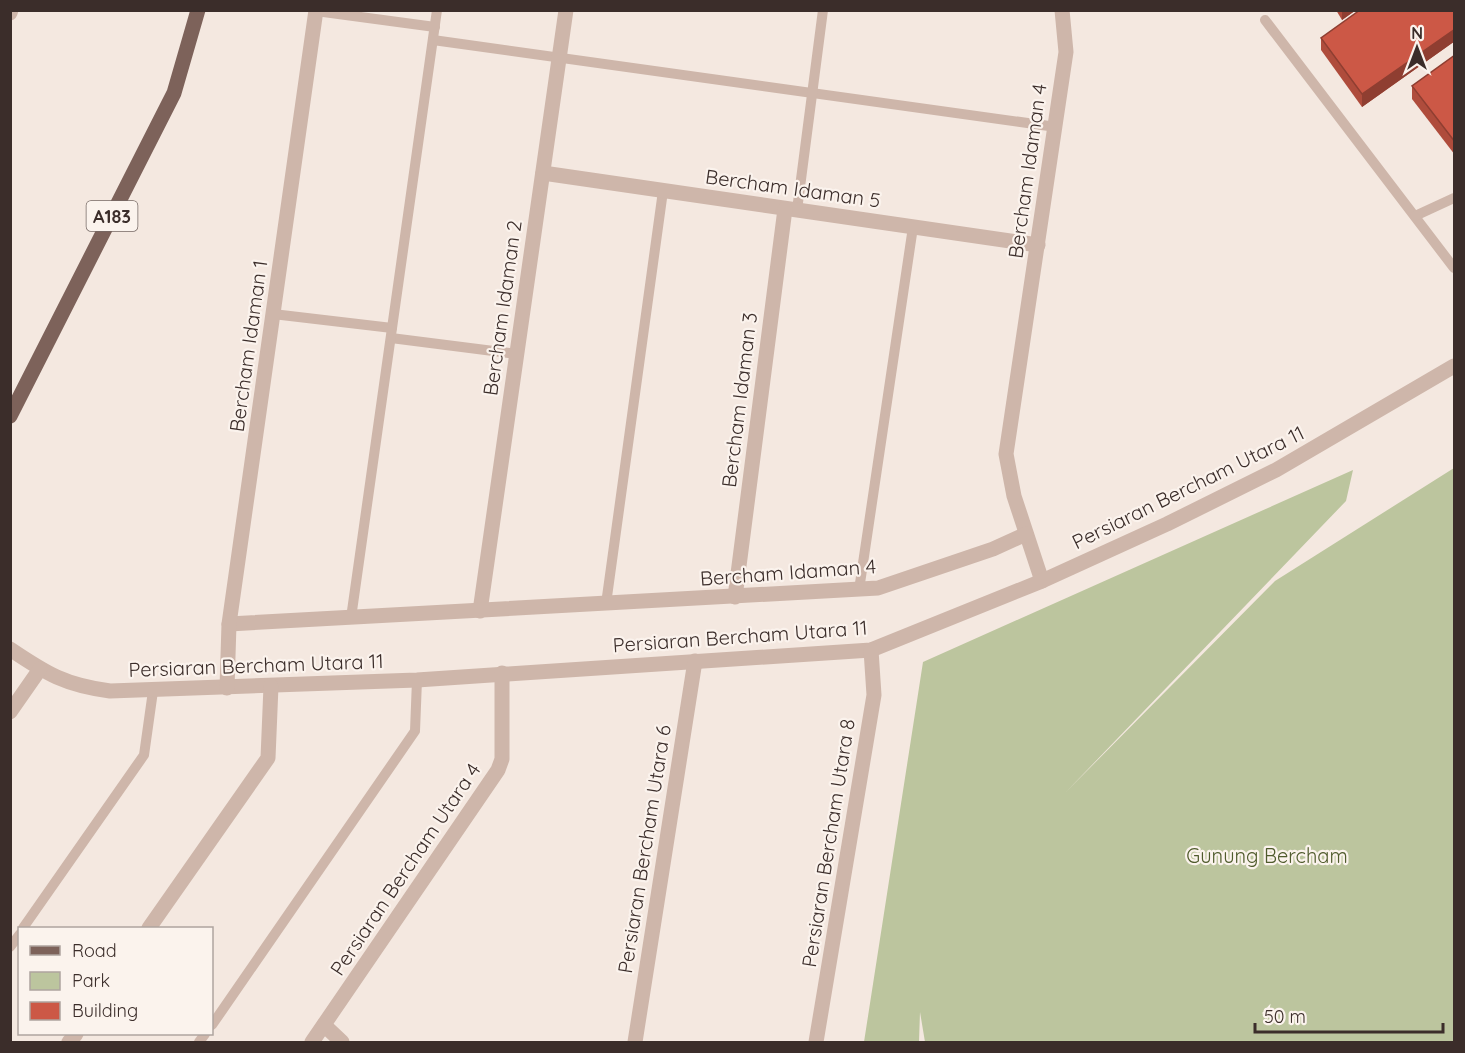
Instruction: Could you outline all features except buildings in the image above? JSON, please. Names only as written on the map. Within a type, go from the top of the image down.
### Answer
[{"type":"main road","name":"A183","points":[[10,416],[174,93],[198,10]]},
{"type":"street","name":"Bercham Idaman 2","points":[[480,611],[566,10]]},
{"type":"street","name":"Bercham Idaman 4","points":[[229,624],[859,590],[897,583],[993,549],[1026,534],[1008,475],[1006,454],[1066,52],[1062,10]]},
{"type":"street","name":"Bercham Idaman 1","points":[[227,688],[229,624],[316,11]]},
{"type":"street","name":"Bercham Idaman 5","points":[[543,173],[1038,245]]},
{"type":"street","name":"Bercham Idaman 3","points":[[735,597],[791,209]]},
{"type":"street","name":"Persiaran Bercham Utara 11","points":[[10,649],[40,669],[77,687],[110,691],[417,680],[871,650],[1042,581],[1167,524],[1276,470],[1455,366]]},
{"type":"street","points":[[1026,534],[1042,581]]},
{"type":"street","name":"Persiaran Bercham Utara 8","points":[[816,1042],[874,695],[871,650]]},
{"type":"street","name":"Persiaran Bercham Utara 6","points":[[635,1042],[695,662]]},
{"type":"street","points":[[10,712],[40,669]]},
{"type":"street","name":"Persiaran Bercham Utara 4","points":[[312,1042],[498,770],[502,759],[502,673]]},
{"type":"street","points":[[150,927],[268,758],[271,686]]},
{"type":"street","points":[[324,1025],[342,1042]]},
{"type":"lane","points":[[351,618],[437,10]]},
{"type":"lane","points":[[791,209],[812,93],[823,10]]},
{"type":"lane","points":[[316,11],[435,27]]},
{"type":"lane","points":[[1265,20],[1455,268]]},
{"type":"lane","points":[[433,40],[1056,127]]},
{"type":"lane","points":[[606,604],[663,191]]},
{"type":"lane","points":[[1415,216],[1455,198]]},
{"type":"lane","points":[[859,590],[913,227]]},
{"type":"lane","points":[[273,314],[517,354]]},
{"type":"lane","points":[[213,1024],[415,731],[417,680]]},
{"type":"lane","points":[[24,927],[144,755],[153,691]]},
{"type":"green space","name":"Gunung Bercham","points":[[1454,468],[1454,1042],[925,1042],[920,1012],[919,1042],[864,1042],[923,662],[1353,470],[1346,501],[1065,793],[1275,581]]}]
